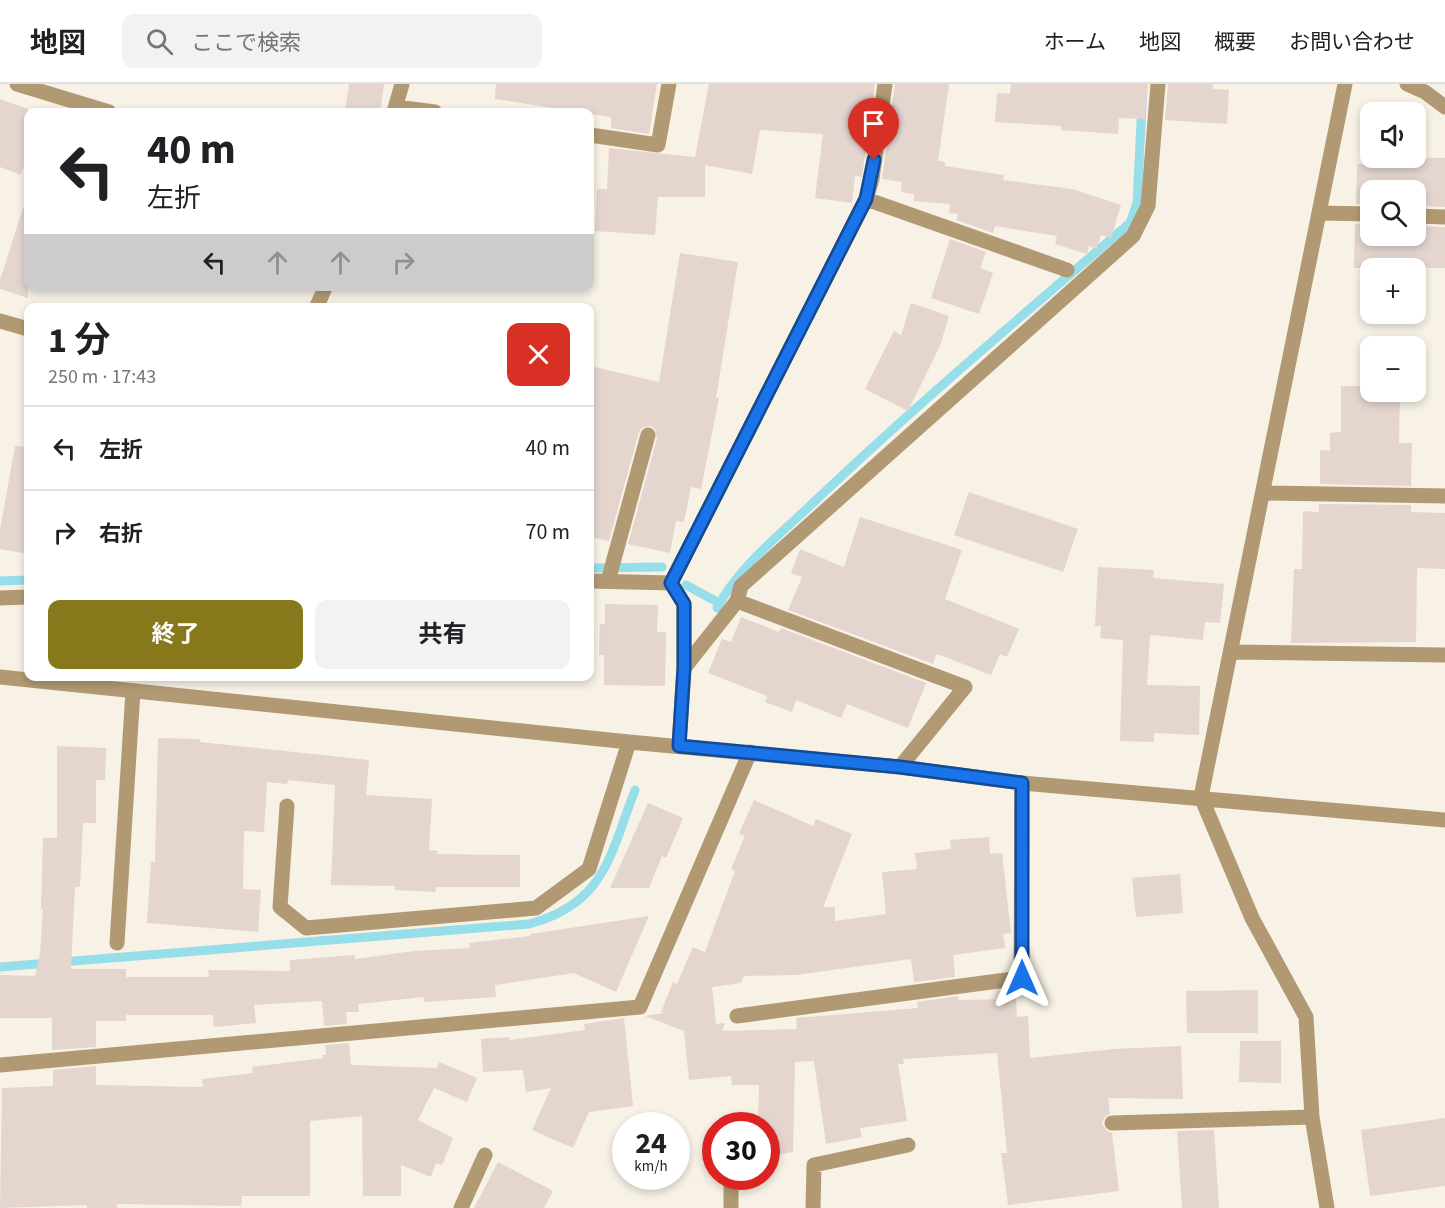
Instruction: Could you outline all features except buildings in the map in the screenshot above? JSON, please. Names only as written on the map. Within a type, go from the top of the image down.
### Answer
[{"type":"street","points":[[17,84],[96,108]]},
{"type":"street","points":[[396,108],[402,84]]},
{"type":"street","points":[[594,136],[658,145],[669,84]]},
{"type":"street","points":[[671,583],[866,199],[872,179],[885,84]]},
{"type":"street","points":[[684,668],[737,601],[741,586],[1133,236],[1148,206],[1158,84]]},
{"type":"street","points":[[1327,1208],[1312,1117],[1306,1017],[1252,918],[1201,797],[1345,84]]},
{"type":"street","points":[[1407,84],[1425,92],[1445,107]]},
{"type":"street","points":[[866,199],[1067,270]]},
{"type":"street","points":[[1320,213],[1360,214]]},
{"type":"street","points":[[1426,216],[1445,217]]},
{"type":"street","points":[[0,321],[24,328]]},
{"type":"street","points":[[610,571],[648,435]]},
{"type":"street","points":[[1263,493],[1445,496]]},
{"type":"street","points":[[594,579],[610,571],[671,583],[684,604],[684,668],[679,746]]},
{"type":"street","points":[[0,598],[24,597]]},
{"type":"street","points":[[737,601],[965,687],[900,767]]},
{"type":"street","points":[[1231,651],[1445,655]]},
{"type":"street","points":[[0,677],[24,680]]},
{"type":"street","points":[[38,681],[628,742],[900,767],[1022,783],[1445,820]]},
{"type":"street","points":[[117,943],[133,691]]},
{"type":"street","points":[[287,806],[280,907],[306,928],[536,908],[589,869],[628,742]]},
{"type":"street","points":[[0,1065],[640,1007],[750,752]]},
{"type":"street","points":[[736,1016],[1022,978],[1022,783]]},
{"type":"street","points":[[1112,1123],[1312,1117]]},
{"type":"street","points":[[813,1208],[814,1165],[908,1146]]},
{"type":"street","points":[[461,1208],[485,1155]]},
{"type":"street","points":[[730,1208],[731,1190]]},
{"type":"waterway","points":[[717,608],[749,564],[853,465],[1130,223],[1137,203],[1143,84]]},
{"type":"waterway","points":[[594,568],[662,567]]},
{"type":"waterway","points":[[0,581],[24,580]]},
{"type":"waterway","points":[[686,585],[719,603]]},
{"type":"waterway","points":[[0,967],[529,924],[554,915],[574,904],[589,890],[611,856],[635,790]]},
{"type":"route","points":[[874,160],[872,179],[866,199],[671,583],[684,604],[684,668],[679,746],[900,767],[1022,783],[1022,978]]}]
